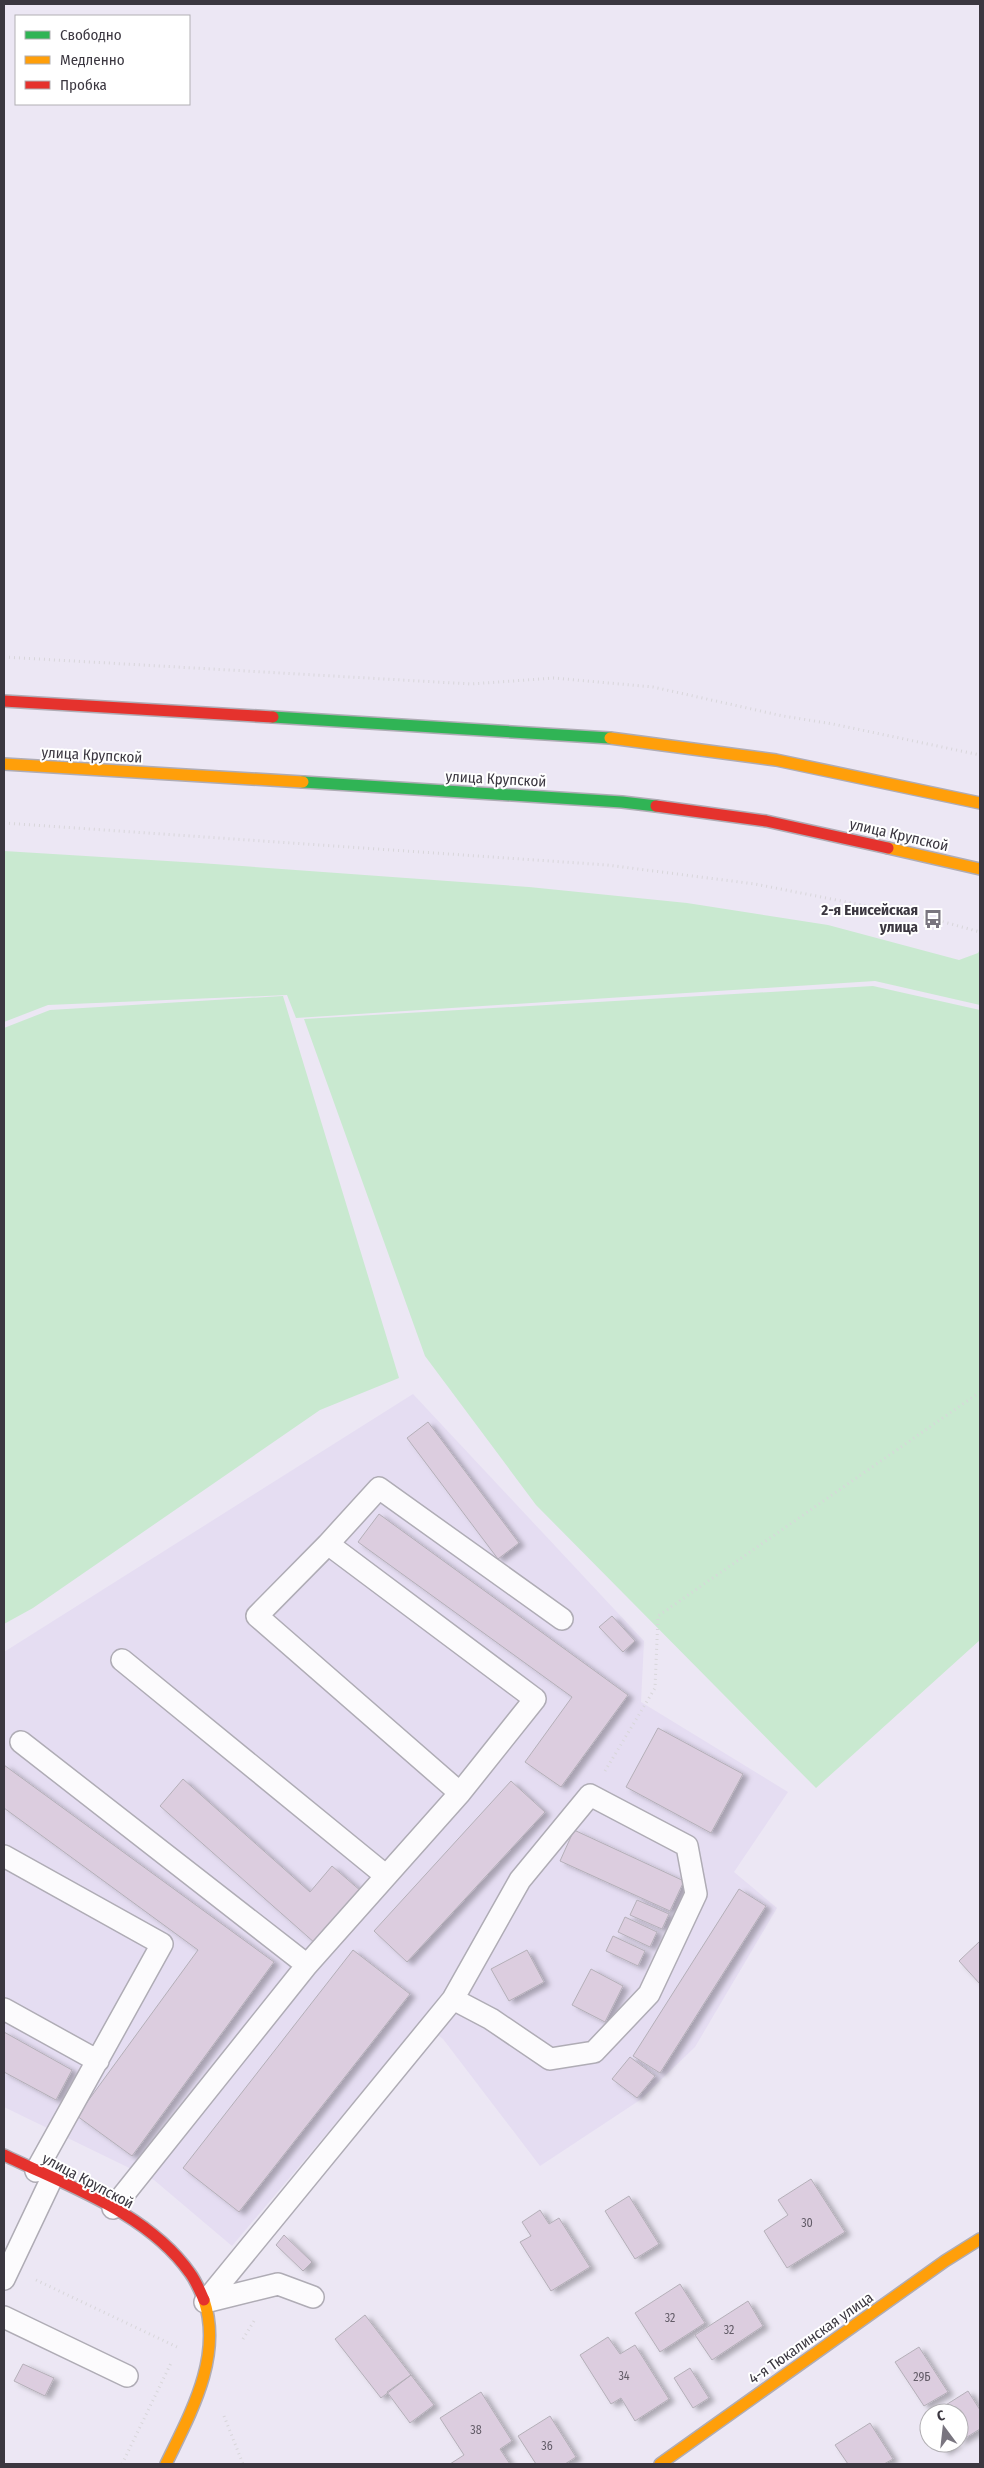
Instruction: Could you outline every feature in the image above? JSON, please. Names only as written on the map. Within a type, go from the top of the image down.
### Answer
[{"type":"main road","points":[[4,701],[630,738],[776,760],[980,803]]},
{"type":"main road","name":"улица Крупской","points":[[4,764],[622,802],[766,821],[980,869]]},
{"type":"main road","name":"улица Крупской","points":[[4,2155],[113,2208],[157,2237],[190,2273],[205,2302],[209,2324],[209,2362],[188,2419],[166,2464]]},
{"type":"main road","name":"4-я Тюкалинская улица","points":[[660,2464],[945,2261],[980,2239]]},
{"type":"lane","points":[[460,1794],[258,1616],[328,1544],[378,1488],[562,1619]]},
{"type":"lane","points":[[113,2208],[306,1965],[385,1875],[460,1794],[534,1699],[328,1544]]},
{"type":"lane","points":[[122,1660],[385,1875]]},
{"type":"lane","points":[[21,1742],[306,1965]]},
{"type":"lane","points":[[205,2302],[453,1999],[520,1880],[590,1795],[687,1846],[696,1894],[649,1994],[594,2052],[550,2059],[491,2019],[453,1999]]},
{"type":"lane","points":[[4,1856],[162,1944],[98,2061],[44,2174],[7,2273]]},
{"type":"lane","points":[[4,2009],[98,2061]]},
{"type":"lane","points":[[205,2302],[278,2284],[313,2296]]},
{"type":"lane","points":[[4,2317],[127,2376]]},
{"type":"path","points":[[4,657],[471,684],[554,678],[634,685],[653,687],[783,716],[833,724],[980,755]]},
{"type":"path","points":[[4,823],[607,865],[756,884],[933,919],[980,932]]},
{"type":"path","points":[[590,1795],[655,1688],[658,1616],[980,1392]]},
{"type":"path","points":[[7,2273],[179,2347],[122,2464]]},
{"type":"shaded area","points":[[413,1394],[644,1641],[641,1702],[788,1792],[734,1872],[777,1908],[695,2047],[640,2100],[540,2166],[443,2039],[421,2022],[232,2246],[154,2180],[4,2107],[4,1652]]},
{"type":"green space","points":[[4,851],[529,887],[687,903],[828,925],[959,960],[978,953],[980,949],[980,1005],[875,981],[296,1018],[287,995],[48,1005],[4,1022]]},
{"type":"green space","points":[[873,986],[980,1010],[980,1640],[816,1788],[536,1505],[425,1356],[304,1019]]},
{"type":"green space","points":[[283,996],[399,1378],[320,1410],[33,1608],[4,1624],[4,1028],[50,1010]]},
{"type":"building","points":[[428,1422],[519,1543],[498,1559],[407,1438]]},
{"type":"building","points":[[379,1514],[628,1695],[561,1787],[525,1762],[572,1697],[358,1542]]},
{"type":"building","points":[[612,1616],[635,1641],[623,1652],[599,1627]]},
{"type":"building","points":[[658,1728],[743,1774],[711,1833],[626,1787]]},
{"type":"building","points":[[4,1765],[274,1962],[132,2156],[77,2116],[198,1950],[4,1808]]},
{"type":"building","points":[[183,1779],[310,1892],[332,1866],[362,1892],[316,1944],[160,1806]]},
{"type":"building","points":[[511,1781],[545,1812],[407,1962],[374,1931]]},
{"type":"building","points":[[574,1830],[684,1881],[670,1911],[560,1861]]},
{"type":"building","points":[[739,1889],[766,1906],[660,2073],[633,2056]]},
{"type":"building","points":[[637,1900],[669,1914],[662,1929],[630,1915]]},
{"type":"building","points":[[625,1917],[657,1932],[650,1947],[618,1932]]},
{"type":"building","points":[[613,1936],[645,1951],[638,1966],[606,1951]]},
{"type":"building","points":[[980,1941],[980,1984],[959,1961]]},
{"type":"building","points":[[353,1950],[410,1994],[239,2212],[183,2168]]},
{"type":"building","points":[[527,1950],[544,1982],[509,2001],[491,1969]]},
{"type":"building","points":[[591,1969],[623,1986],[605,2022],[572,2005]]},
{"type":"building","points":[[4,2032],[72,2070],[56,2100],[4,2072]]},
{"type":"building","points":[[630,2057],[655,2076],[637,2098],[612,2079]]},
{"type":"building","points":[[811,2179],[845,2232],[787,2268],[764,2231],[788,2215],[778,2200]]},
{"type":"building","points":[[629,2196],[659,2244],[635,2259],[605,2211]]},
{"type":"building","points":[[540,2210],[549,2224],[559,2218],[590,2267],[551,2291],[520,2242],[531,2236],[522,2222]]},
{"type":"building","points":[[284,2235],[312,2262],[303,2271],[276,2245]]},
{"type":"building","points":[[680,2284],[705,2323],[660,2352],[635,2313]]},
{"type":"building","points":[[748,2301],[763,2326],[712,2360],[695,2335]]},
{"type":"building","points":[[365,2315],[411,2375],[381,2398],[335,2339]]},
{"type":"building","points":[[608,2337],[620,2354],[635,2345],[669,2399],[635,2421],[621,2398],[611,2404],[580,2355]]},
{"type":"building","points":[[919,2347],[948,2392],[929,2403],[922,2403],[895,2362]]},
{"type":"building","points":[[23,2364],[54,2378],[45,2396],[14,2381]]},
{"type":"building","points":[[690,2368],[709,2398],[693,2408],[674,2378]]},
{"type":"building","points":[[411,2375],[434,2405],[410,2423],[387,2392]]},
{"type":"building","points":[[968,2391],[980,2410],[980,2429],[969,2436],[969,2403],[949,2403]]},
{"type":"building","points":[[481,2392],[512,2441],[500,2449],[510,2464],[450,2464],[464,2455],[440,2418]]},
{"type":"building","points":[[550,2416],[576,2457],[565,2464],[536,2464],[518,2436]]},
{"type":"building","points":[[870,2423],[893,2459],[884,2464],[848,2464],[835,2445]]},
{"type":"traffic: fast","points":[[273,717],[610,738]]},
{"type":"traffic: fast","points":[[303,782],[622,802],[656,806]]},
{"type":"traffic: slow","points":[[610,738],[776,760],[980,803]]},
{"type":"traffic: slow","points":[[4,764],[303,782]]},
{"type":"traffic: slow","points":[[888,848],[980,869]]},
{"type":"traffic: slow","points":[[660,2464],[945,2261],[980,2239]]},
{"type":"traffic: slow","points":[[166,2464],[194,2405],[207,2364],[209,2321],[204,2300]]},
{"type":"traffic: jam","points":[[4,701],[273,717]]},
{"type":"traffic: jam","points":[[656,806],[766,821],[888,848]]},
{"type":"traffic: jam","points":[[4,2155],[80,2190],[130,2217],[173,2252],[190,2273],[204,2300]]},
{"type":"place","name":"2-я Енисейская улица","points":[[933,919]]}]
